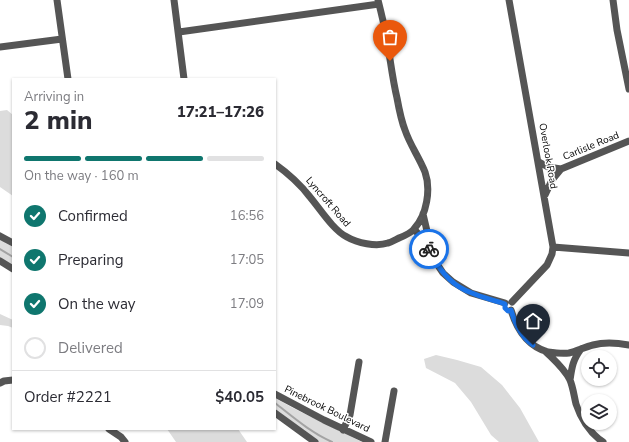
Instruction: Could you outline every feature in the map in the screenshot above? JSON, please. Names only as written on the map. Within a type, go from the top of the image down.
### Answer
[{"type":"street","points":[[57,0],[68,78]]},
{"type":"street","points":[[174,0],[184,78]]},
{"type":"street","name":"Overlook Road","points":[[508,303],[547,265],[552,254],[553,247],[509,0]]},
{"type":"street","points":[[613,0],[617,30],[629,89]]},
{"type":"street","points":[[179,32],[379,2]]},
{"type":"street","name":"Lyncroft Road","points":[[276,165],[295,179],[338,232],[347,238],[373,245],[387,244],[414,229],[418,224],[423,214],[427,194],[427,182],[425,172],[411,144],[403,123],[392,74],[379,2]]},
{"type":"street","points":[[0,47],[62,39]]},
{"type":"street","name":"Carlisle Road","points":[[545,196],[552,180],[561,169],[629,141]]},
{"type":"street","name":"Carlisle Road","points":[[539,162],[548,167],[561,169]]},
{"type":"street","points":[[423,214],[427,231],[427,244]]},
{"type":"street","points":[[414,229],[427,244],[433,258],[443,273],[453,282],[471,293],[514,306],[511,310],[523,336],[556,361],[570,380]]},
{"type":"street","points":[[0,236],[12,242]]},
{"type":"street","points":[[553,247],[629,253]]},
{"type":"street","points":[[0,261],[12,268]]},
{"type":"street","points":[[543,350],[560,353],[582,349],[594,344],[609,343],[629,345]]},
{"type":"street","points":[[582,349],[575,358],[570,380],[576,405],[581,416],[592,432],[603,442]]},
{"type":"street","points":[[343,430],[350,415],[359,362]]},
{"type":"street","points":[[0,383],[12,380]]},
{"type":"street","points":[[385,442],[394,391]]},
{"type":"street","name":"Pinebrook Boulevard","points":[[276,395],[343,430],[371,442]]},
{"type":"street","points":[[276,415],[315,442]]},
{"type":"street","points":[[111,430],[125,442]]},
{"type":"shaded area","points":[[7,110],[12,114],[12,195],[0,187],[0,111]]},
{"type":"shaded area","points":[[0,239],[12,246],[12,265],[0,259]]},
{"type":"shaded area","points":[[0,314],[12,320],[12,328],[0,325]]},
{"type":"shaded area","points":[[436,355],[481,367],[502,385],[520,408],[539,442],[499,442],[491,435],[471,402],[455,383],[426,368],[424,359]]},
{"type":"shaded area","points":[[276,399],[362,442],[318,442],[276,412]]},
{"type":"shaded area","points":[[168,430],[239,430],[247,442],[176,442]]},
{"type":"waterway","points":[[0,249],[12,256]]},
{"type":"waterway","points":[[276,404],[309,429],[332,442]]},
{"type":"way so far","points":[[390,61],[396,97],[405,130],[425,172],[427,182],[426,203],[423,214],[414,229],[427,244],[429,249]]},
{"type":"route","points":[[429,249],[443,273],[464,290],[505,304],[505,308],[508,311],[511,310],[515,322],[521,332],[533,345]]}]
